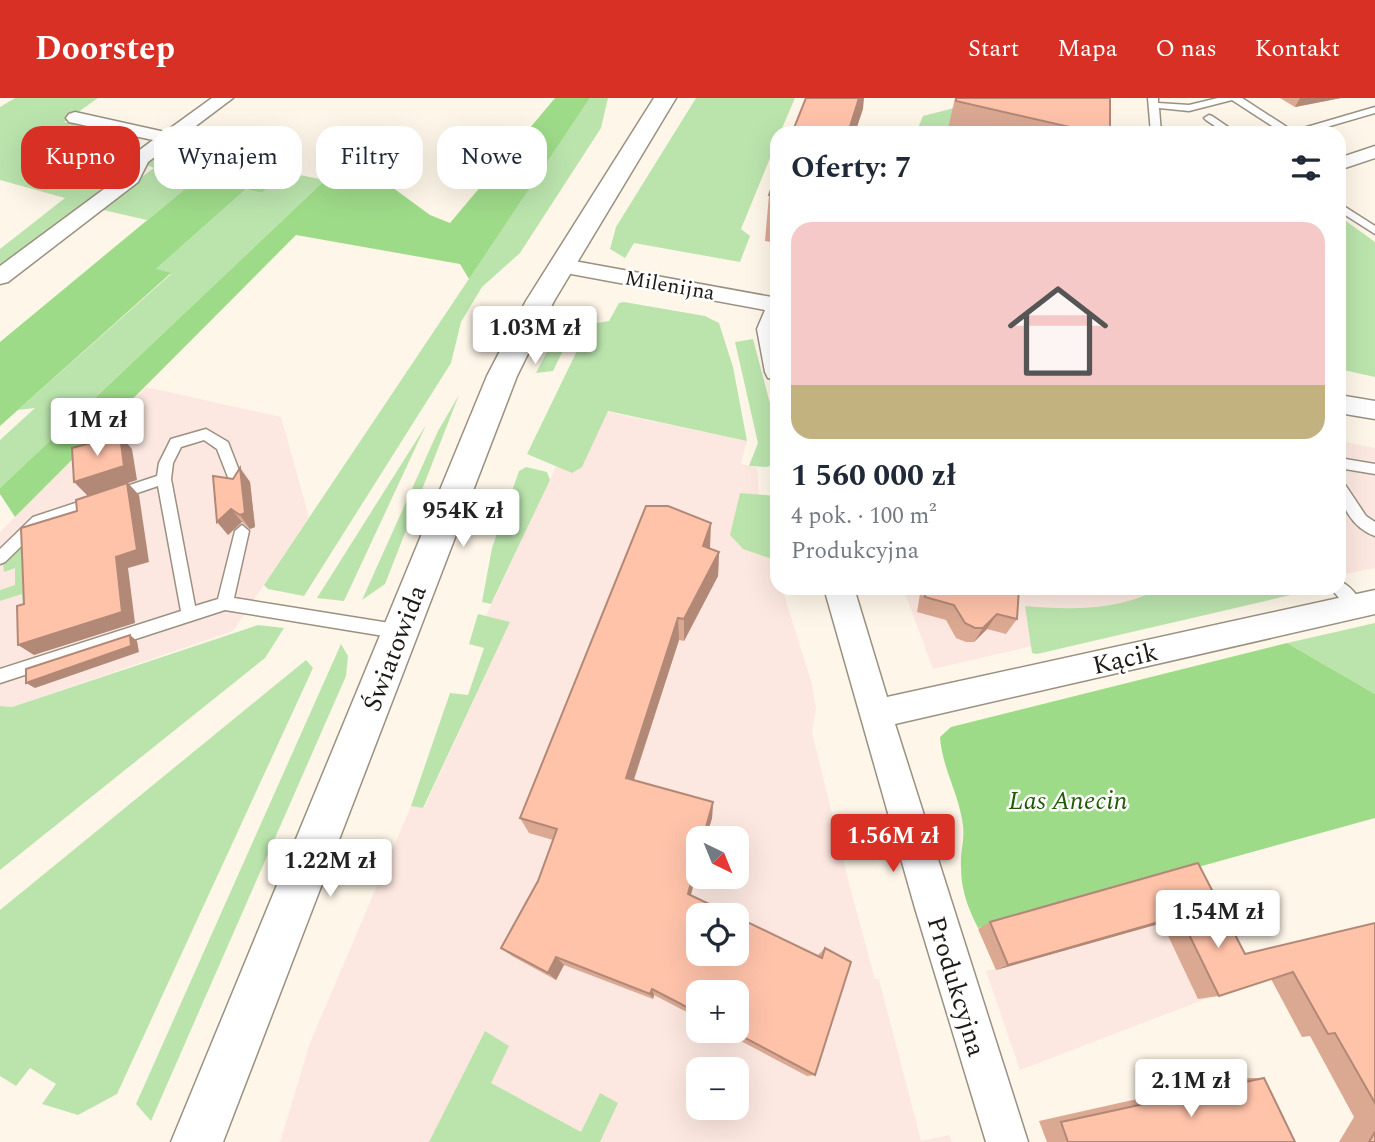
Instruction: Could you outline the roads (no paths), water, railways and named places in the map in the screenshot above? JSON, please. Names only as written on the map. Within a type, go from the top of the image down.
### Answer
[{"type":"street","points":[[185,126],[224,98]]},
{"type":"street","name":"Światowida","points":[[197,1142],[502,376],[563,266],[665,98]]},
{"type":"street","points":[[75,118],[154,135]]},
{"type":"street","points":[[0,277],[131,177],[140,159],[154,148]]},
{"type":"street","points":[[1346,161],[1375,152]]},
{"type":"street","name":"Milenijna","points":[[563,266],[770,305]]},
{"type":"street","points":[[1346,405],[1375,410]]},
{"type":"street","name":"Produkcyjna","points":[[841,595],[1007,1142]]},
{"type":"street","name":"Kącik","points":[[875,714],[1356,598]]},
{"type":"lane","points":[[1155,126],[1153,102],[1189,108],[1229,98]]},
{"type":"lane","points":[[1235,98],[1281,126]]},
{"type":"lane","points":[[1318,126],[1375,110]]},
{"type":"lane","points":[[1209,118],[1221,126]]},
{"type":"lane","points":[[1346,211],[1375,231]]},
{"type":"lane","points":[[189,614],[164,480],[166,463],[176,443],[206,434],[223,446],[238,486]]},
{"type":"lane","points":[[1346,464],[1375,469]]},
{"type":"lane","points":[[0,558],[38,520],[164,480]]},
{"type":"lane","points":[[1346,498],[1361,520],[1375,530]]},
{"type":"lane","points":[[225,603],[242,531]]},
{"type":"lane","points":[[0,676],[225,603],[402,632]]},
{"type":"park label","name":"Las Anecin","points":[[1068,800]]}]
